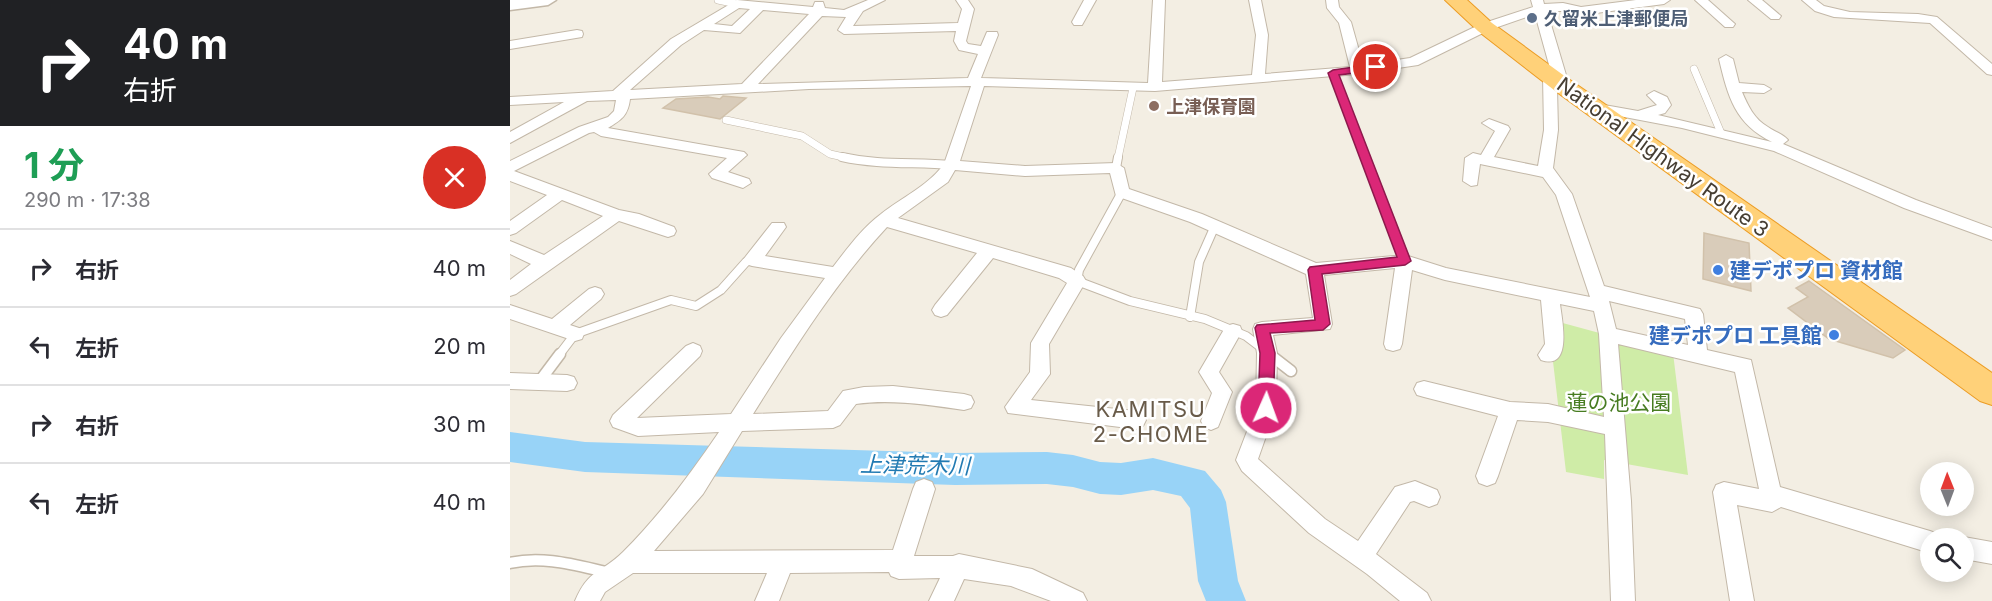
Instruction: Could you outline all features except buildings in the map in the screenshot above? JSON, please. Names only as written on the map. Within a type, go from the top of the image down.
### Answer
[{"type":"highway","name":"National Highway Route 3","points":[[1455,0],[1485,27],[1593,107],[1992,391]]},
{"type":"street","points":[[510,5],[548,0]]},
{"type":"street","points":[[620,94],[676,42],[737,4],[819,5],[845,14],[879,0]]},
{"type":"street","points":[[962,0],[968,9],[960,41],[964,47],[986,51]]},
{"type":"street","points":[[1078,22],[1090,0]]},
{"type":"street","points":[[1155,87],[1159,0]]},
{"type":"street","points":[[1255,0],[1262,34],[1258,79]]},
{"type":"street","points":[[1332,0],[1333,8],[1344,22],[1358,70]]},
{"type":"street","points":[[510,101],[746,88],[976,82],[1072,83],[1133,88],[1333,73],[1413,62],[1539,4],[1581,11],[1664,0]]},
{"type":"street","points":[[1701,0],[1729,24]]},
{"type":"street","points":[[1754,0],[1775,16]]},
{"type":"street","points":[[1808,0],[1822,11],[1839,14],[1935,20],[1992,71]]},
{"type":"street","points":[[1539,4],[1556,80],[1545,168],[1564,194],[1600,298],[1608,334],[1620,501],[1623,601]]},
{"type":"street","points":[[746,88],[819,5]]},
{"type":"street","points":[[702,26],[735,30],[760,6]]},
{"type":"street","points":[[858,9],[844,30],[964,27]]},
{"type":"street","points":[[510,45],[577,34]]},
{"type":"street","points":[[587,601],[597,584],[621,568],[695,487],[735,422],[837,274],[870,232],[942,178],[951,165],[992,35]]},
{"type":"street","points":[[1726,59],[1733,87],[1745,117],[1756,129],[1816,156],[1820,166]]},
{"type":"street","points":[[1733,87],[1764,89]]},
{"type":"street","points":[[510,167],[584,130],[613,120],[621,112],[620,94]]},
{"type":"street","points":[[1638,116],[1660,110],[1664,105],[1662,100],[1654,95]]},
{"type":"street","points":[[510,138],[585,96]]},
{"type":"street","points":[[1593,107],[1779,148],[1910,204],[1992,234]]},
{"type":"street","points":[[1485,160],[1503,129],[1489,123]]},
{"type":"street","points":[[601,125],[601,131],[739,154],[717,174],[743,183]]},
{"type":"street","points":[[1471,181],[1473,158],[1549,173]]},
{"type":"street","points":[[951,165],[1025,171],[1116,168],[1122,192],[1196,218],[1214,228],[1314,270],[1405,261],[1445,274],[1550,296],[1600,298],[1694,314],[1698,355]]},
{"type":"street","points":[[510,175],[616,215],[633,218],[668,231]]},
{"type":"street","points":[[510,229],[560,194]]},
{"type":"street","points":[[510,289],[545,262],[616,215]]},
{"type":"street","points":[[884,220],[1065,273],[1077,280],[1040,343],[1040,374],[1015,407],[1136,420]]},
{"type":"street","points":[[778,227],[752,260],[837,274]]},
{"type":"street","points":[[510,247],[545,262]]},
{"type":"street","points":[[941,310],[989,251]]},
{"type":"street","points":[[1393,344],[1405,261]]},
{"type":"street","points":[[1314,270],[1323,324],[1262,328],[1267,353],[1266,408],[1247,460],[1249,465],[1317,526],[1419,601]]},
{"type":"street","points":[[555,327],[594,294]]},
{"type":"street","points":[[1548,355],[1556,345],[1550,296]]},
{"type":"street","points":[[510,312],[575,334]]},
{"type":"street","points":[[1211,421],[1222,392],[1209,372],[1233,330]]},
{"type":"street","points":[[1608,334],[1744,366],[1772,502],[1724,492],[1742,601]]},
{"type":"street","points":[[693,351],[620,421],[638,427],[833,419],[850,397],[868,394],[894,393],[964,402]]},
{"type":"street","points":[[510,381],[567,383]]},
{"type":"street","points":[[1424,389],[1510,411],[1548,413],[1615,428]]},
{"type":"street","points":[[1487,476],[1510,411]]},
{"type":"street","points":[[924,489],[899,567],[959,566],[1003,571],[1059,592],[1075,601]]},
{"type":"street","points":[[1361,557],[1403,494],[1415,491],[1429,497]]},
{"type":"street","points":[[1770,494],[1920,539]]},
{"type":"street","points":[[1974,550],[1992,553]]},
{"type":"street","points":[[621,568],[783,562],[901,561]]},
{"type":"street","points":[[767,601],[783,562]]},
{"type":"street","points":[[941,601],[959,566]]},
{"type":"lane","points":[[718,0],[737,4]]},
{"type":"lane","points":[[1694,69],[1721,134]]},
{"type":"lane","points":[[1333,73],[1405,261]]},
{"type":"lane","points":[[1116,168],[1133,88]]},
{"type":"lane","points":[[726,120],[802,136],[830,154],[869,163],[911,162],[951,165]]},
{"type":"lane","points":[[1122,192],[1079,270],[1077,280],[1130,301],[1205,319],[1233,330],[1246,336],[1291,371]]},
{"type":"lane","points":[[1190,317],[1199,262],[1214,228]]},
{"type":"lane","points":[[539,382],[575,334],[671,300],[696,306],[721,290],[746,262],[752,260]]},
{"type":"lane","points":[[510,563],[520,560],[536,560],[621,568]]},
{"type":"green space","name":"蓮の池公園","points":[[1548,319],[1673,353],[1688,475],[1604,460],[1604,479],[1566,472]]},
{"type":"waterway","name":"上津荒木川","points":[[510,447],[585,457],[955,469],[1047,468],[1073,471],[1100,478],[1121,479],[1153,474],[1192,482],[1208,502],[1218,581],[1226,601]]},
{"type":"place","name":"久留米上津郵便局","points":[[1532,18]]},
{"type":"place","name":"上津保育園","points":[[1154,106]]},
{"type":"place","name":"建デポプロ 資材館","points":[[1718,270]]},
{"type":"place","name":"建デポプロ 工具館","points":[[1834,335]]},
{"type":"district","name":"KAMITSU 2-CHOME","points":[[1151,422]]},
{"type":"route","points":[[1266,408],[1267,353],[1262,328],[1323,324],[1314,270],[1405,261],[1333,73],[1376,67]]}]
